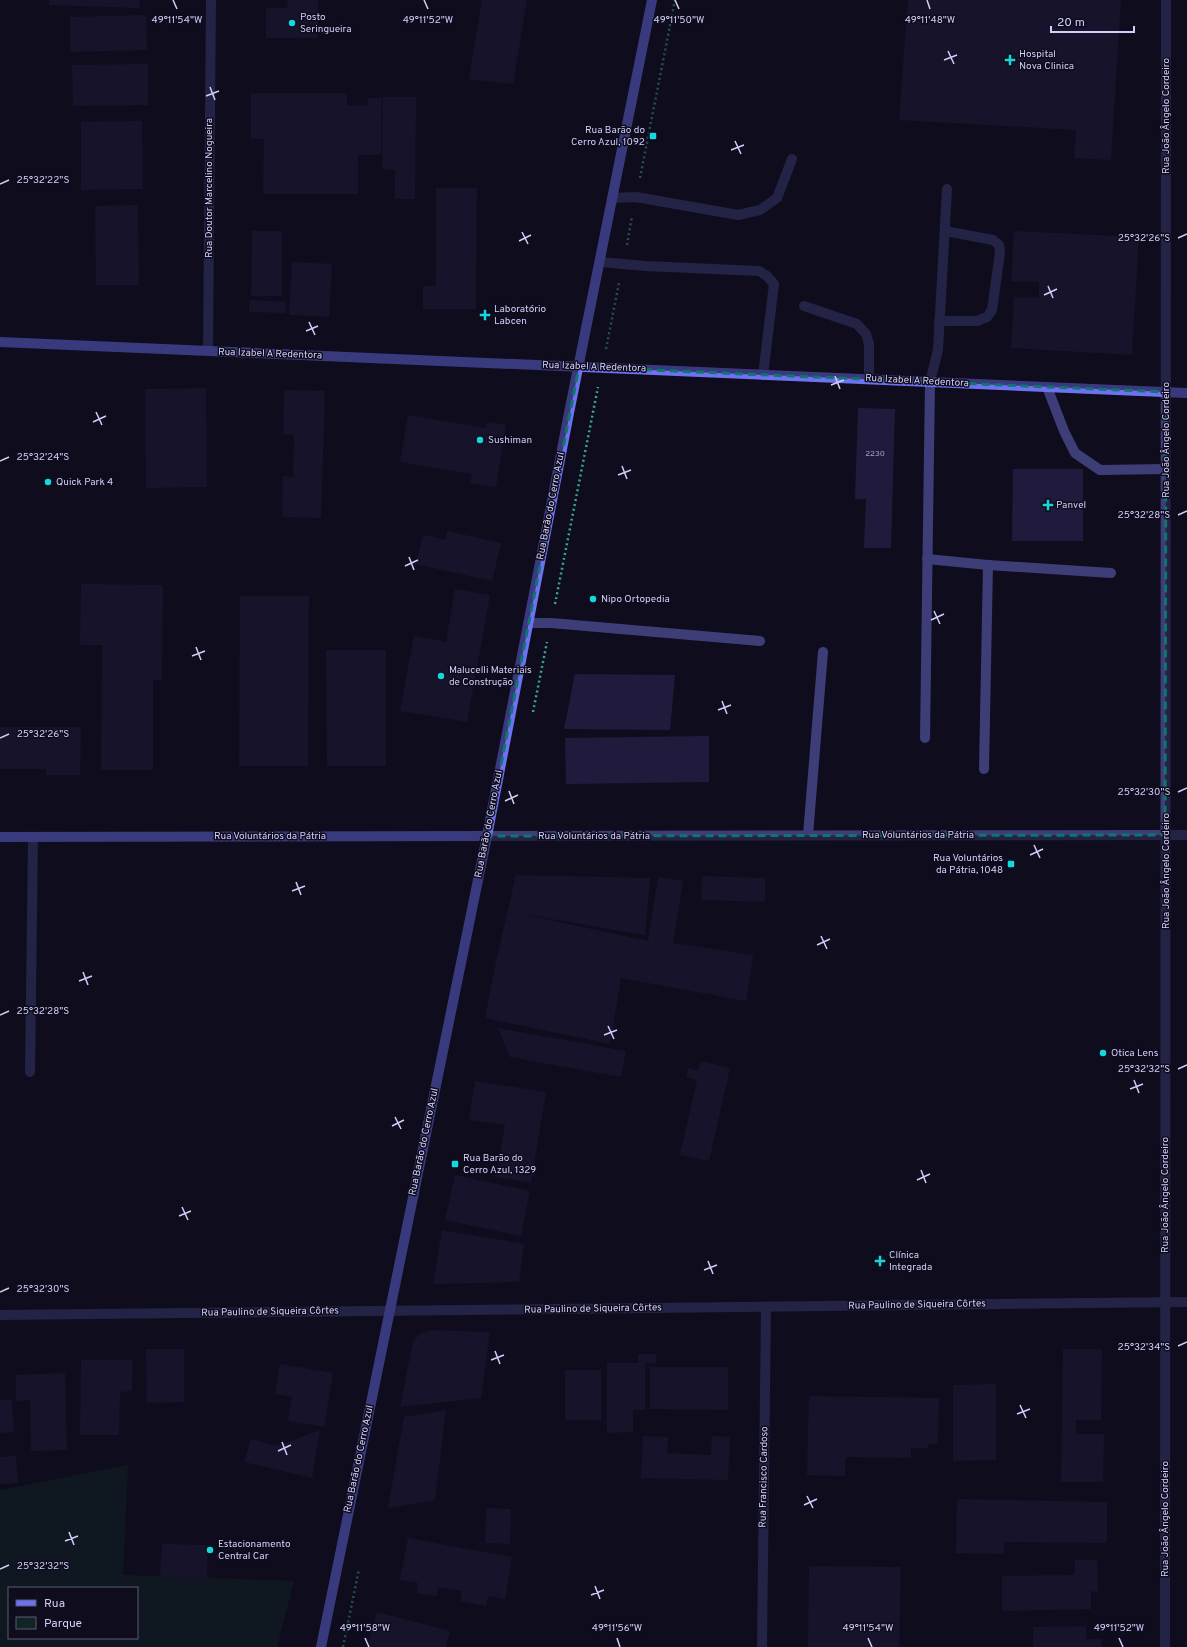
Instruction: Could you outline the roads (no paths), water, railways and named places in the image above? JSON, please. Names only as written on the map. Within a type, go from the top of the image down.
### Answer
[{"type":"main road","name":"Rua Barão do Cerro Azul","points":[[321,1647],[487,836],[652,0]]},
{"type":"main road","name":"Rua Izabel A Redentora","points":[[0,342],[1187,393]]},
{"type":"main road","name":"Rua Voluntários da Pátria","points":[[0,837],[487,836]]},
{"type":"street","name":"Rua Doutor Marcelino Nogueira","points":[[208,351],[211,0]]},
{"type":"street","name":"Rua João Ângelo Cordeiro","points":[[1165,1647],[1166,0]]},
{"type":"street","points":[[612,198],[636,197],[738,215],[760,210],[777,198],[792,159]]},
{"type":"street","points":[[925,738],[930,382],[938,350],[947,189]]},
{"type":"street","points":[[939,321],[978,321],[987,317],[992,310],[1000,252],[999,245],[994,240],[945,231]]},
{"type":"street","points":[[600,262],[759,271],[767,276],[774,284],[763,375]]},
{"type":"street","points":[[804,306],[857,324],[866,334],[869,344],[869,379]]},
{"type":"street","points":[[1047,387],[1064,431],[1075,453],[1100,470],[1166,469]]},
{"type":"street","points":[[927,559],[988,565],[1111,573]]},
{"type":"street","points":[[984,769],[988,565]]},
{"type":"street","points":[[528,623],[551,623],[760,641]]},
{"type":"street","points":[[808,835],[823,652]]},
{"type":"street","name":"Rua Voluntários da Pátria","points":[[487,836],[1187,835]]},
{"type":"street","points":[[30,1072],[33,837]]},
{"type":"street","name":"Rua Paulino de Siqueira Côrtes","points":[[0,1315],[1187,1302]]},
{"type":"street","name":"Rua Francisco Cardoso","points":[[762,1647],[766,1307]]},
{"type":"place","name":"Posto Seringueira","points":[[292,23]]},
{"type":"place","name":"Hospital Nova Clinica","points":[[1010,60]]},
{"type":"place","name":"Rua Barão do Cerro Azul, 1092","points":[[653,136]]},
{"type":"place","name":"Laboratório Labcen","points":[[485,315]]},
{"type":"place","name":"Sushiman","points":[[480,440]]},
{"type":"place","name":"Quick Park 4","points":[[48,482]]},
{"type":"place","name":"Panvel","points":[[1048,505]]},
{"type":"place","name":"Nipo Ortopedia","points":[[593,599]]},
{"type":"place","name":"Malucelli Materiais de Construção","points":[[441,676]]},
{"type":"place","name":"Rua Voluntários da Pátria, 1048","points":[[1011,864]]},
{"type":"place","name":"Otica Lens","points":[[1103,1053]]},
{"type":"place","name":"Rua Barão do Cerro Azul, 1329","points":[[455,1164]]},
{"type":"place","name":"Clínica Integrada","points":[[880,1261]]},
{"type":"place","name":"Estacionamento Central Car","points":[[210,1550]]}]
